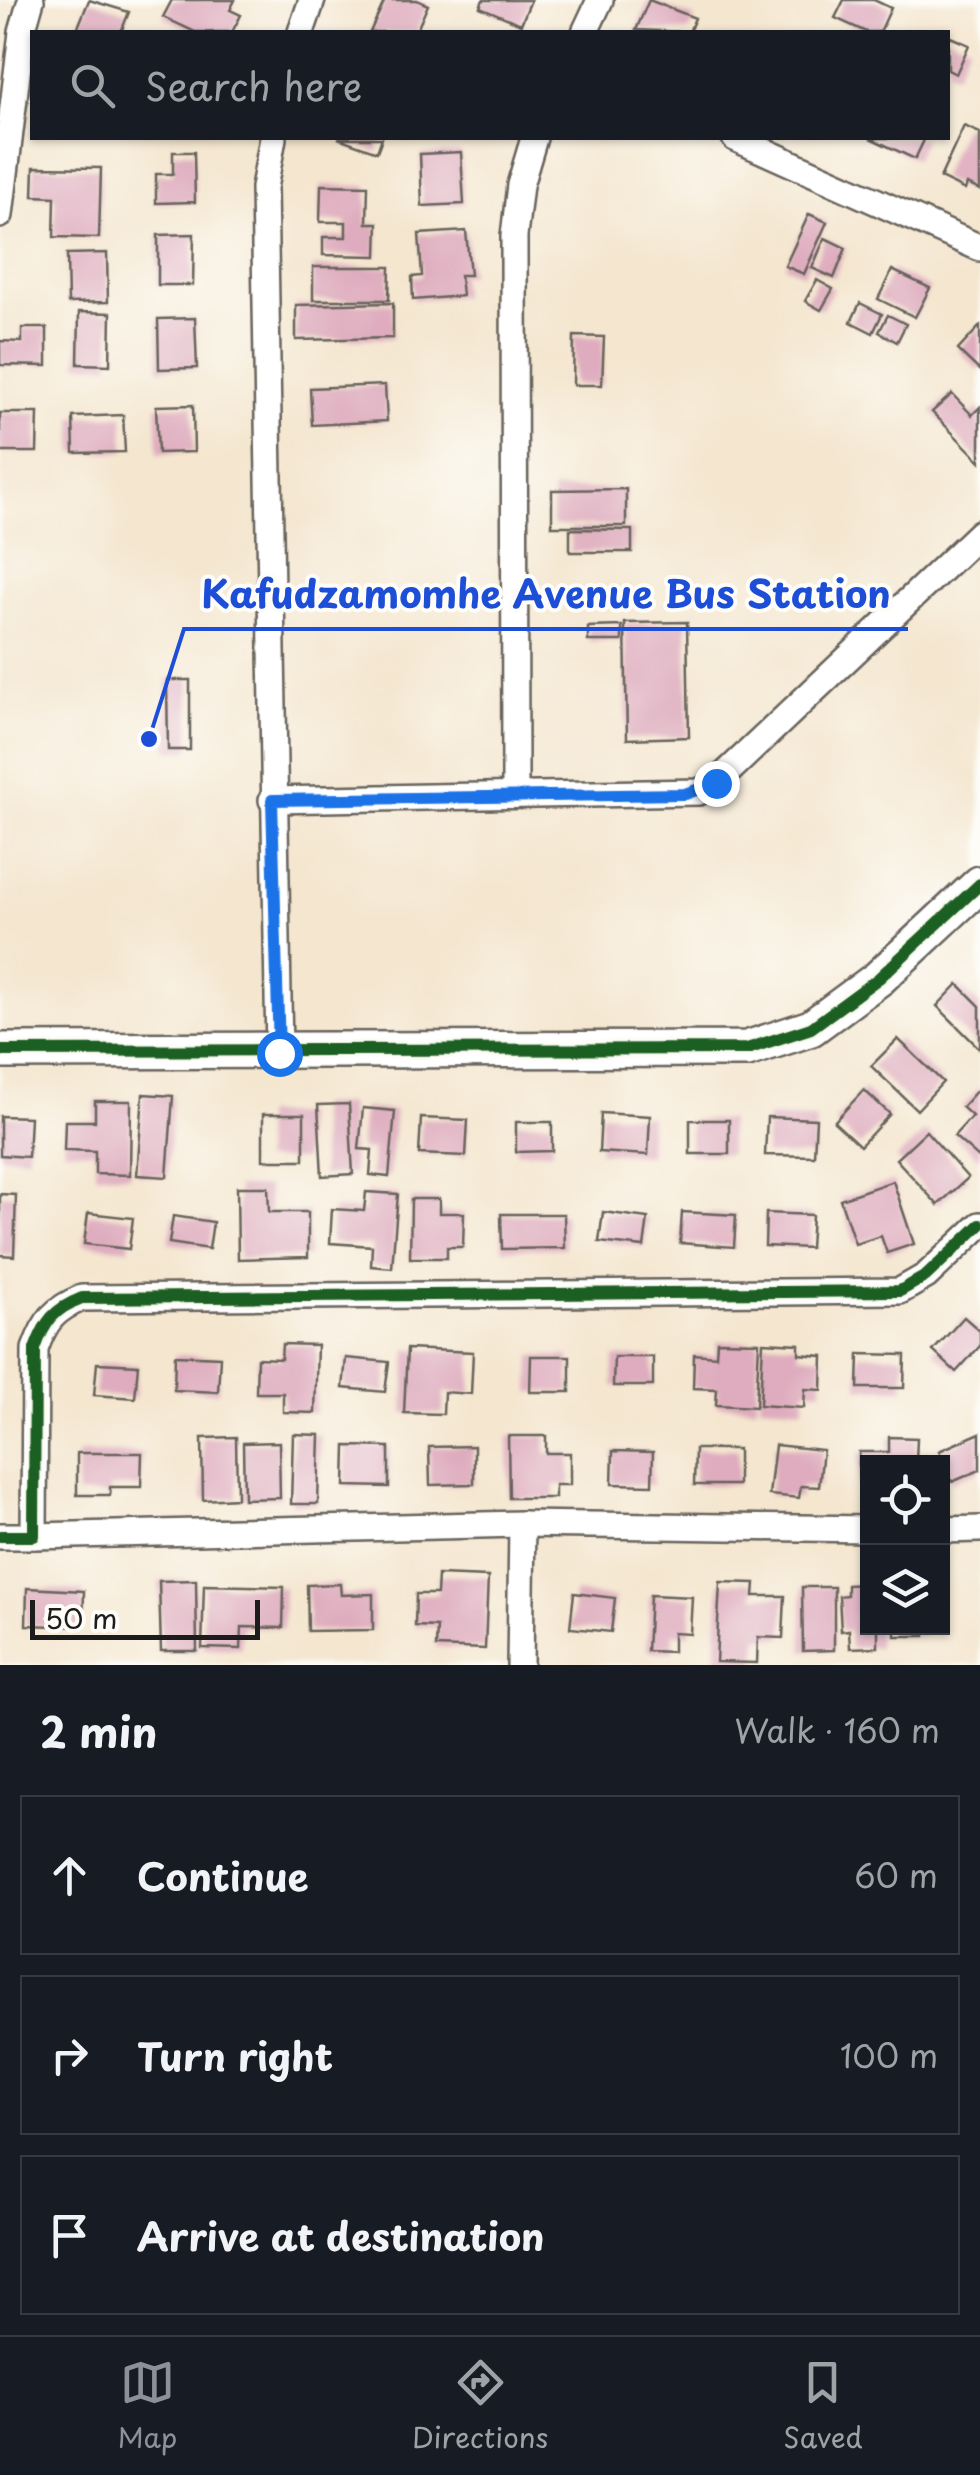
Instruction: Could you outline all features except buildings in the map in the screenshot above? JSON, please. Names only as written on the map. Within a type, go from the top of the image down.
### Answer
[{"type":"street","points":[[0,215],[22,32],[31,0]]},
{"type":"street","points":[[302,30],[312,0]]},
{"type":"street","points":[[586,30],[600,0]]},
{"type":"street","points":[[273,140],[264,188],[279,1053]]},
{"type":"street","points":[[514,795],[514,236],[520,185],[533,140]]},
{"type":"street","points":[[739,140],[980,248]]},
{"type":"street","points":[[272,800],[685,794],[716,783],[980,532]]},
{"type":"street","points":[[0,1051],[747,1049],[811,1028],[879,978],[980,884]]},
{"type":"street","points":[[34,1536],[35,1349],[44,1324],[58,1307],[82,1298],[900,1291],[926,1276],[980,1225]]},
{"type":"street","points":[[520,1665],[522,1524]]},
{"type":"street","points":[[0,1536],[522,1524],[860,1529]]},
{"type":"street","points":[[950,1530],[980,1529]]},
{"type":"cycle path","points":[[0,1051],[747,1049],[811,1028],[879,978],[980,884]]},
{"type":"cycle path","points":[[0,1536],[34,1536],[35,1349],[52,1317],[82,1298],[900,1291],[926,1276],[980,1225]]},
{"type":"place","name":"Kafudzamomhe Avenue Bus Station","points":[[149,739]]},
{"type":"route","points":[[279,1053],[272,800],[685,794],[716,783]]}]
